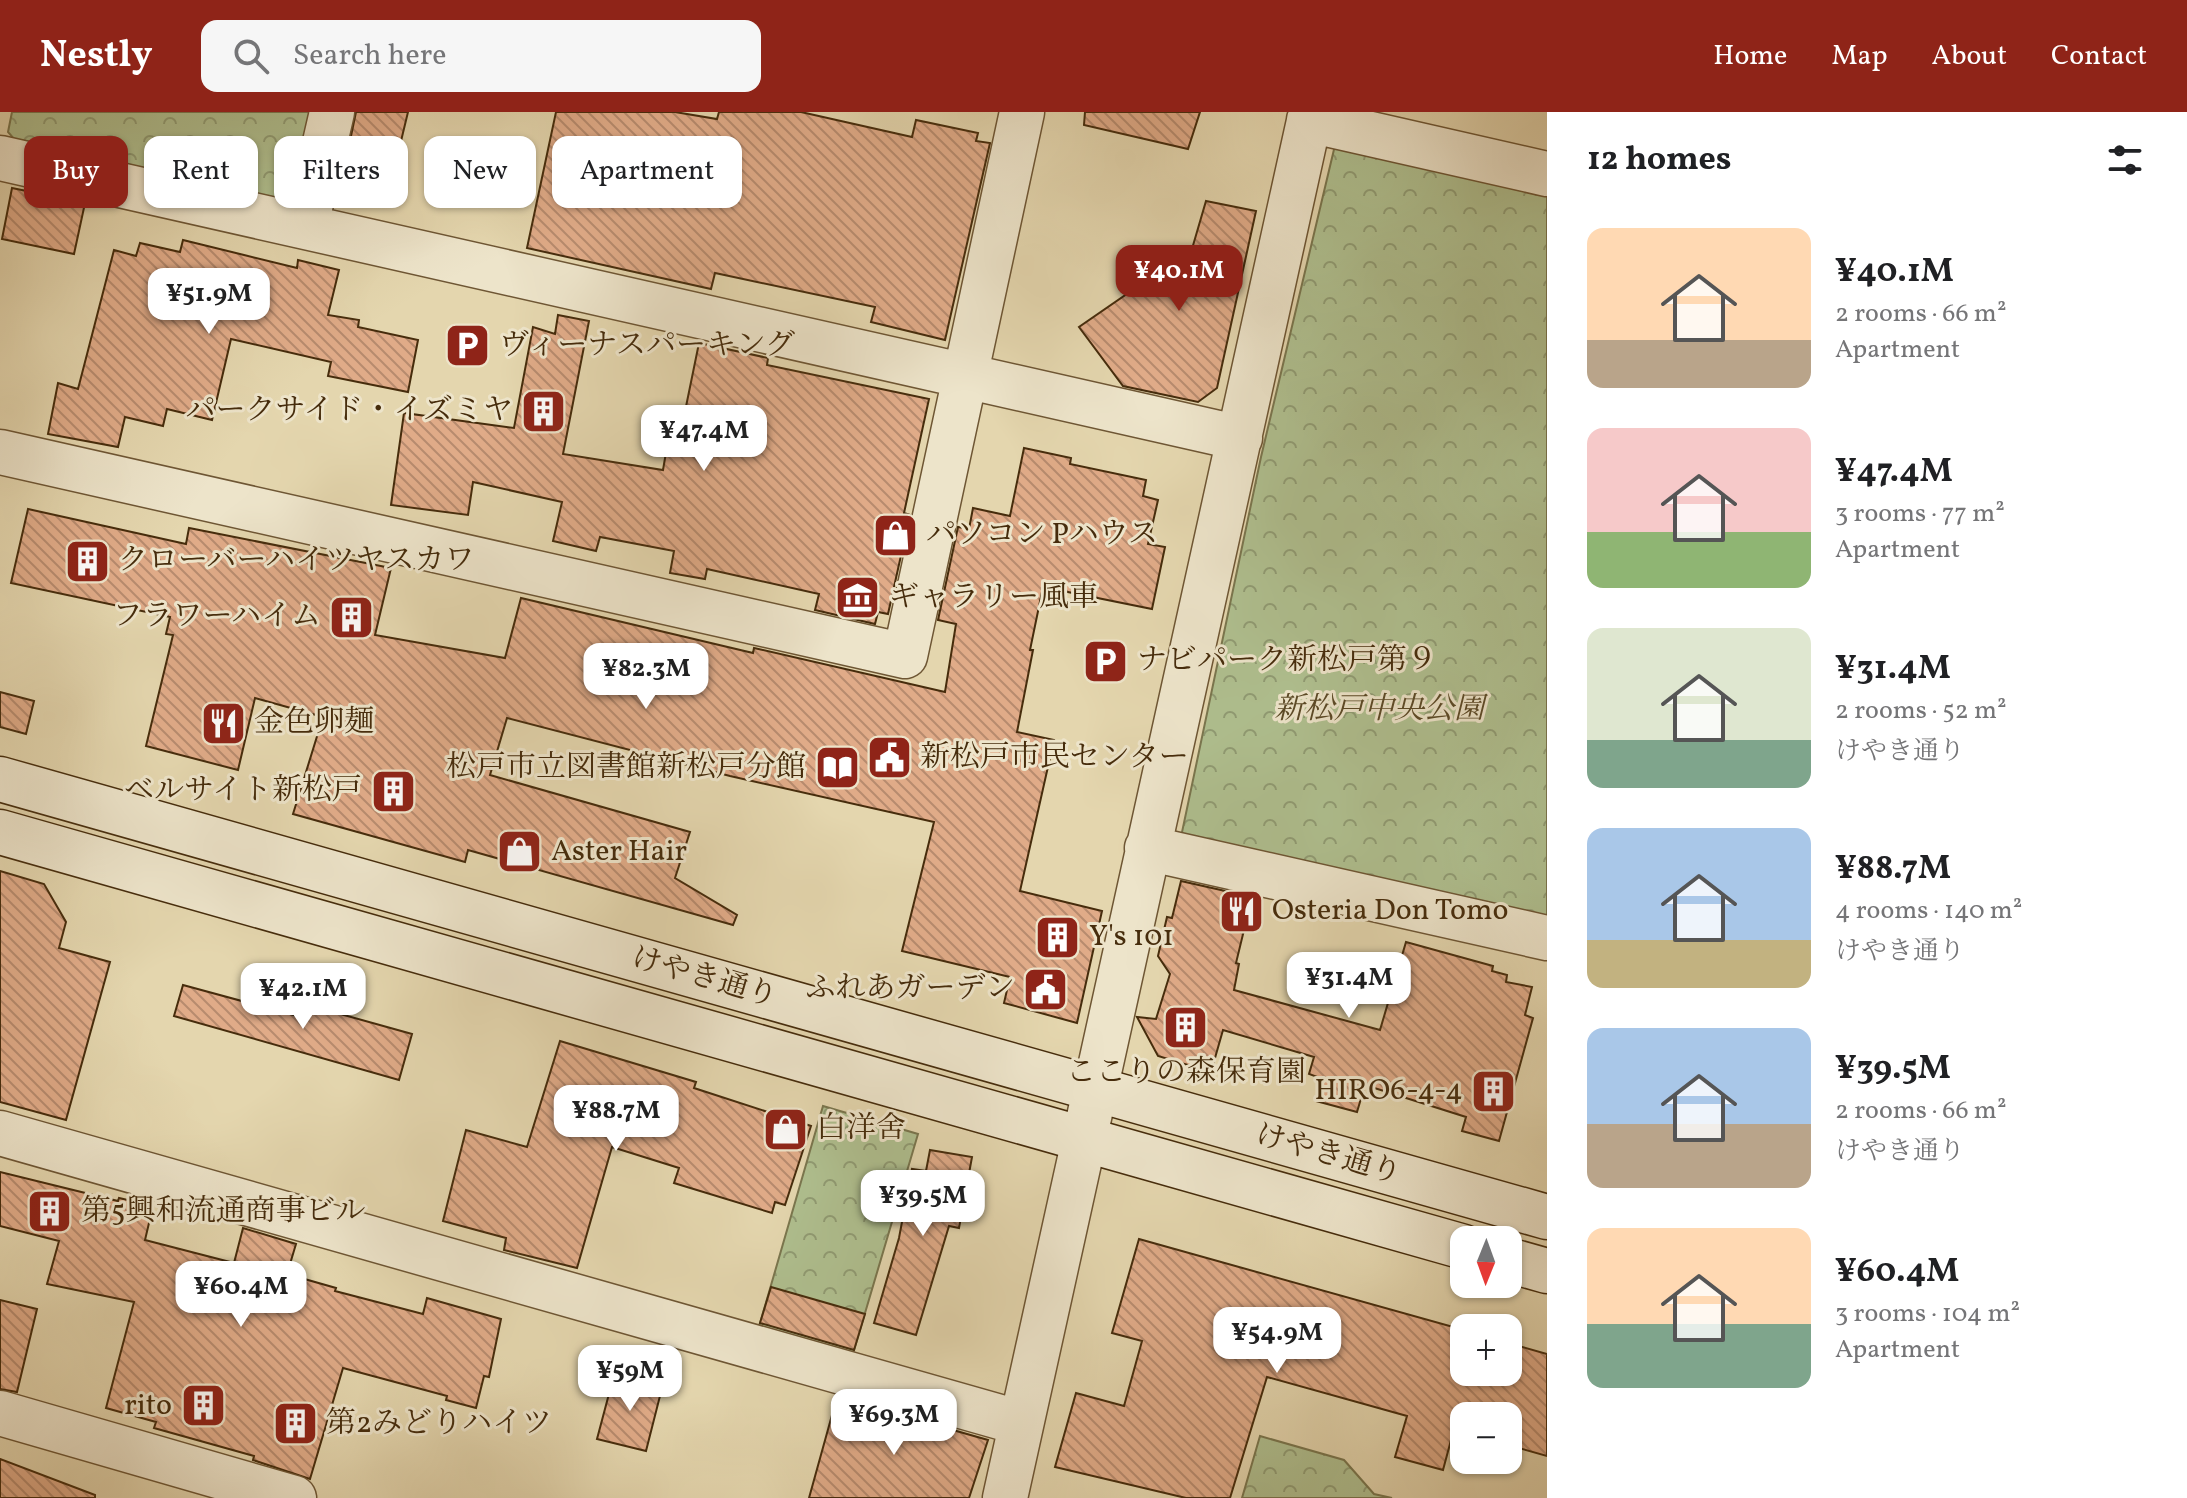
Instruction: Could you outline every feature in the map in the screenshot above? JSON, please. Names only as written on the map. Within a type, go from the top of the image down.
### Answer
[{"type":"street","points":[[306,225],[332,112]]},
{"type":"street","points":[[0,452],[905,656],[1022,112]]},
{"type":"street","points":[[1005,1498],[1310,116],[1547,174]]},
{"type":"street","points":[[0,158],[1240,438]]},
{"type":"street","name":"けやき通り","points":[[0,779],[1547,1217]]},
{"type":"street","name":"けやき通り","points":[[0,832],[1450,1243]]},
{"type":"street","points":[[1147,848],[1547,938]]},
{"type":"street","points":[[0,1133],[1021,1423]]},
{"type":"street","points":[[1522,1264],[1547,1271]]},
{"type":"street","points":[[0,1413],[294,1498]]},
{"type":"green space","points":[[12,112],[321,112],[316,136],[274,136],[274,201],[258,197],[258,136],[144,136],[144,173],[128,170],[128,136],[24,136],[24,148],[8,132]]},
{"type":"green space","name":"新松戸中央公園","points":[[1336,141],[1547,189],[1547,920],[1181,837],[1261,457]]},
{"type":"green space","points":[[823,1106],[918,1134],[852,1357],[758,1330]]},
{"type":"green space","points":[[1260,1436],[1344,1460],[1374,1494],[1392,1498],[1242,1498]]},
{"type":"building","points":[[356,112],[408,112],[402,136],[351,136]]},
{"type":"building","points":[[556,112],[675,112],[717,119],[719,112],[801,112],[912,137],[916,120],[978,133],[976,141],[990,143],[945,340],[871,322],[875,307],[715,273],[711,289],[527,248]]},
{"type":"building","points":[[1085,112],[1200,112],[1188,149],[1084,125]]},
{"type":"building","points":[[12,188],[24,190],[24,208],[84,208],[74,254],[2,239]]},
{"type":"building","points":[[1206,201],[1256,211],[1217,388],[1198,402],[1123,386],[1079,327],[1192,249]]},
{"type":"building","points":[[183,240],[297,268],[298,260],[339,270],[328,315],[359,320],[358,327],[418,340],[408,392],[328,376],[331,362],[231,339],[212,420],[167,409],[163,426],[125,417],[118,447],[48,434],[58,383],[78,389],[114,250],[136,256],[140,243],[180,252]]},
{"type":"building","points":[[558,315],[589,321],[563,454],[663,470],[670,429],[681,431],[699,343],[768,358],[767,365],[929,399],[904,513],[910,515],[888,614],[878,612],[875,624],[815,610],[819,594],[707,569],[705,579],[670,573],[674,551],[600,537],[596,551],[553,541],[562,502],[473,482],[468,515],[391,505],[404,413],[514,428],[533,327],[555,334]]},
{"type":"building","points":[[1024,448],[1071,458],[1070,464],[1146,480],[1143,496],[1158,500],[1148,544],[1165,547],[1152,609],[1043,587],[1030,650],[1033,650],[1017,732],[1054,740],[1020,891],[1102,911],[1077,1023],[1004,1003],[1010,977],[902,951],[934,822],[730,776],[507,718],[490,775],[690,832],[675,878],[737,915],[733,925],[468,850],[465,862],[293,814],[323,717],[255,698],[238,770],[146,746],[173,635],[166,634],[170,617],[11,583],[28,509],[186,544],[189,528],[391,568],[375,635],[505,658],[521,598],[753,653],[754,648],[945,692],[956,624],[938,620],[958,527],[969,529],[973,508],[1010,516]]},
{"type":"building","points":[[0,692],[34,701],[26,734],[0,727]]},
{"type":"building","points":[[0,871],[44,884],[66,922],[59,948],[110,962],[66,1120],[0,1102]]},
{"type":"building","points":[[1181,881],[1252,897],[1236,963],[1239,964],[1234,990],[1380,1030],[1406,942],[1493,966],[1492,971],[1507,975],[1506,982],[1532,987],[1525,1015],[1533,1018],[1499,1141],[1462,1131],[1466,1117],[1365,1085],[1357,1112],[1316,1101],[1323,1079],[1309,1074],[1314,1057],[1223,1030],[1211,1072],[1158,1056],[1137,1017],[1156,1019],[1170,974],[1158,956],[1167,917],[1172,918]]},
{"type":"building","points":[[183,985],[297,1016],[301,1003],[412,1034],[399,1080],[174,1016]]},
{"type":"building","points":[[560,1041],[696,1082],[694,1088],[811,1126],[785,1205],[775,1202],[772,1213],[674,1183],[679,1168],[612,1147],[577,1268],[504,1250],[506,1238],[443,1221],[466,1130],[527,1147]]},
{"type":"building","points":[[930,1150],[972,1157],[959,1228],[949,1226],[916,1335],[874,1323],[899,1238],[912,1169],[926,1171]]},
{"type":"building","points":[[0,1172],[118,1201],[119,1198],[153,1206],[145,1240],[234,1263],[243,1228],[296,1244],[287,1274],[336,1288],[335,1291],[423,1314],[427,1298],[501,1319],[489,1377],[484,1376],[476,1408],[446,1400],[447,1396],[343,1368],[310,1479],[253,1460],[254,1456],[154,1428],[156,1422],[106,1408],[134,1302],[47,1284],[59,1241],[0,1226]]},
{"type":"building","points":[[1139,1239],[1450,1326],[1450,1386],[1522,1386],[1522,1347],[1547,1354],[1547,1456],[1522,1449],[1522,1402],[1450,1402],[1450,1444],[1443,1470],[1395,1457],[1407,1416],[1267,1377],[1230,1498],[1186,1498],[1055,1467],[1076,1393],[1124,1406],[1142,1341],[1112,1333]]},
{"type":"building","points":[[771,1287],[865,1314],[854,1350],[760,1323]]},
{"type":"building","points":[[0,1300],[37,1309],[17,1392],[0,1389]]},
{"type":"building","points":[[614,1375],[662,1388],[646,1451],[597,1439]]},
{"type":"building","points":[[837,1397],[988,1440],[969,1498],[809,1498]]},
{"type":"building","points":[[0,1459],[95,1495],[95,1498],[0,1498]]},
{"type":"place","name":"ヴィーナスパーキング","points":[[468,346]]},
{"type":"place","name":"パークサイド・イズミヤ","points":[[544,411]]},
{"type":"place","name":"パソコン Pハウス","points":[[895,535]]},
{"type":"place","name":"クローバーハイツヤスカワ","points":[[87,561]]},
{"type":"place","name":"ギャラリー風車","points":[[858,598]]},
{"type":"place","name":"フラワーハイム","points":[[352,617]]},
{"type":"place","name":"ナビパーク新松戸第９","points":[[1106,661]]},
{"type":"place","name":"金色卵麺","points":[[223,723]]},
{"type":"place","name":"新松戸市民センター","points":[[889,758]]},
{"type":"place","name":"松戸市立図書館新松戸分館","points":[[837,768]]},
{"type":"place","name":"ベルサイト新松戸","points":[[393,791]]},
{"type":"place","name":"Aster Hair","points":[[520,852]]},
{"type":"place","name":"Osteria Don Tomo","points":[[1241,911]]},
{"type":"place","name":"Y's 101","points":[[1058,937]]},
{"type":"place","name":"ふれあガーデン","points":[[1046,989]]},
{"type":"place","name":"ここりの森保育園","points":[[1186,1027]]},
{"type":"place","name":"HIRO6-4-4","points":[[1494,1091]]},
{"type":"place","name":"白洋舍","points":[[785,1129]]},
{"type":"place","name":"第5興和流通商事ビル","points":[[50,1212]]},
{"type":"place","name":"rito","points":[[203,1406]]},
{"type":"place","name":"第2みどりハイツ","points":[[295,1424]]}]
